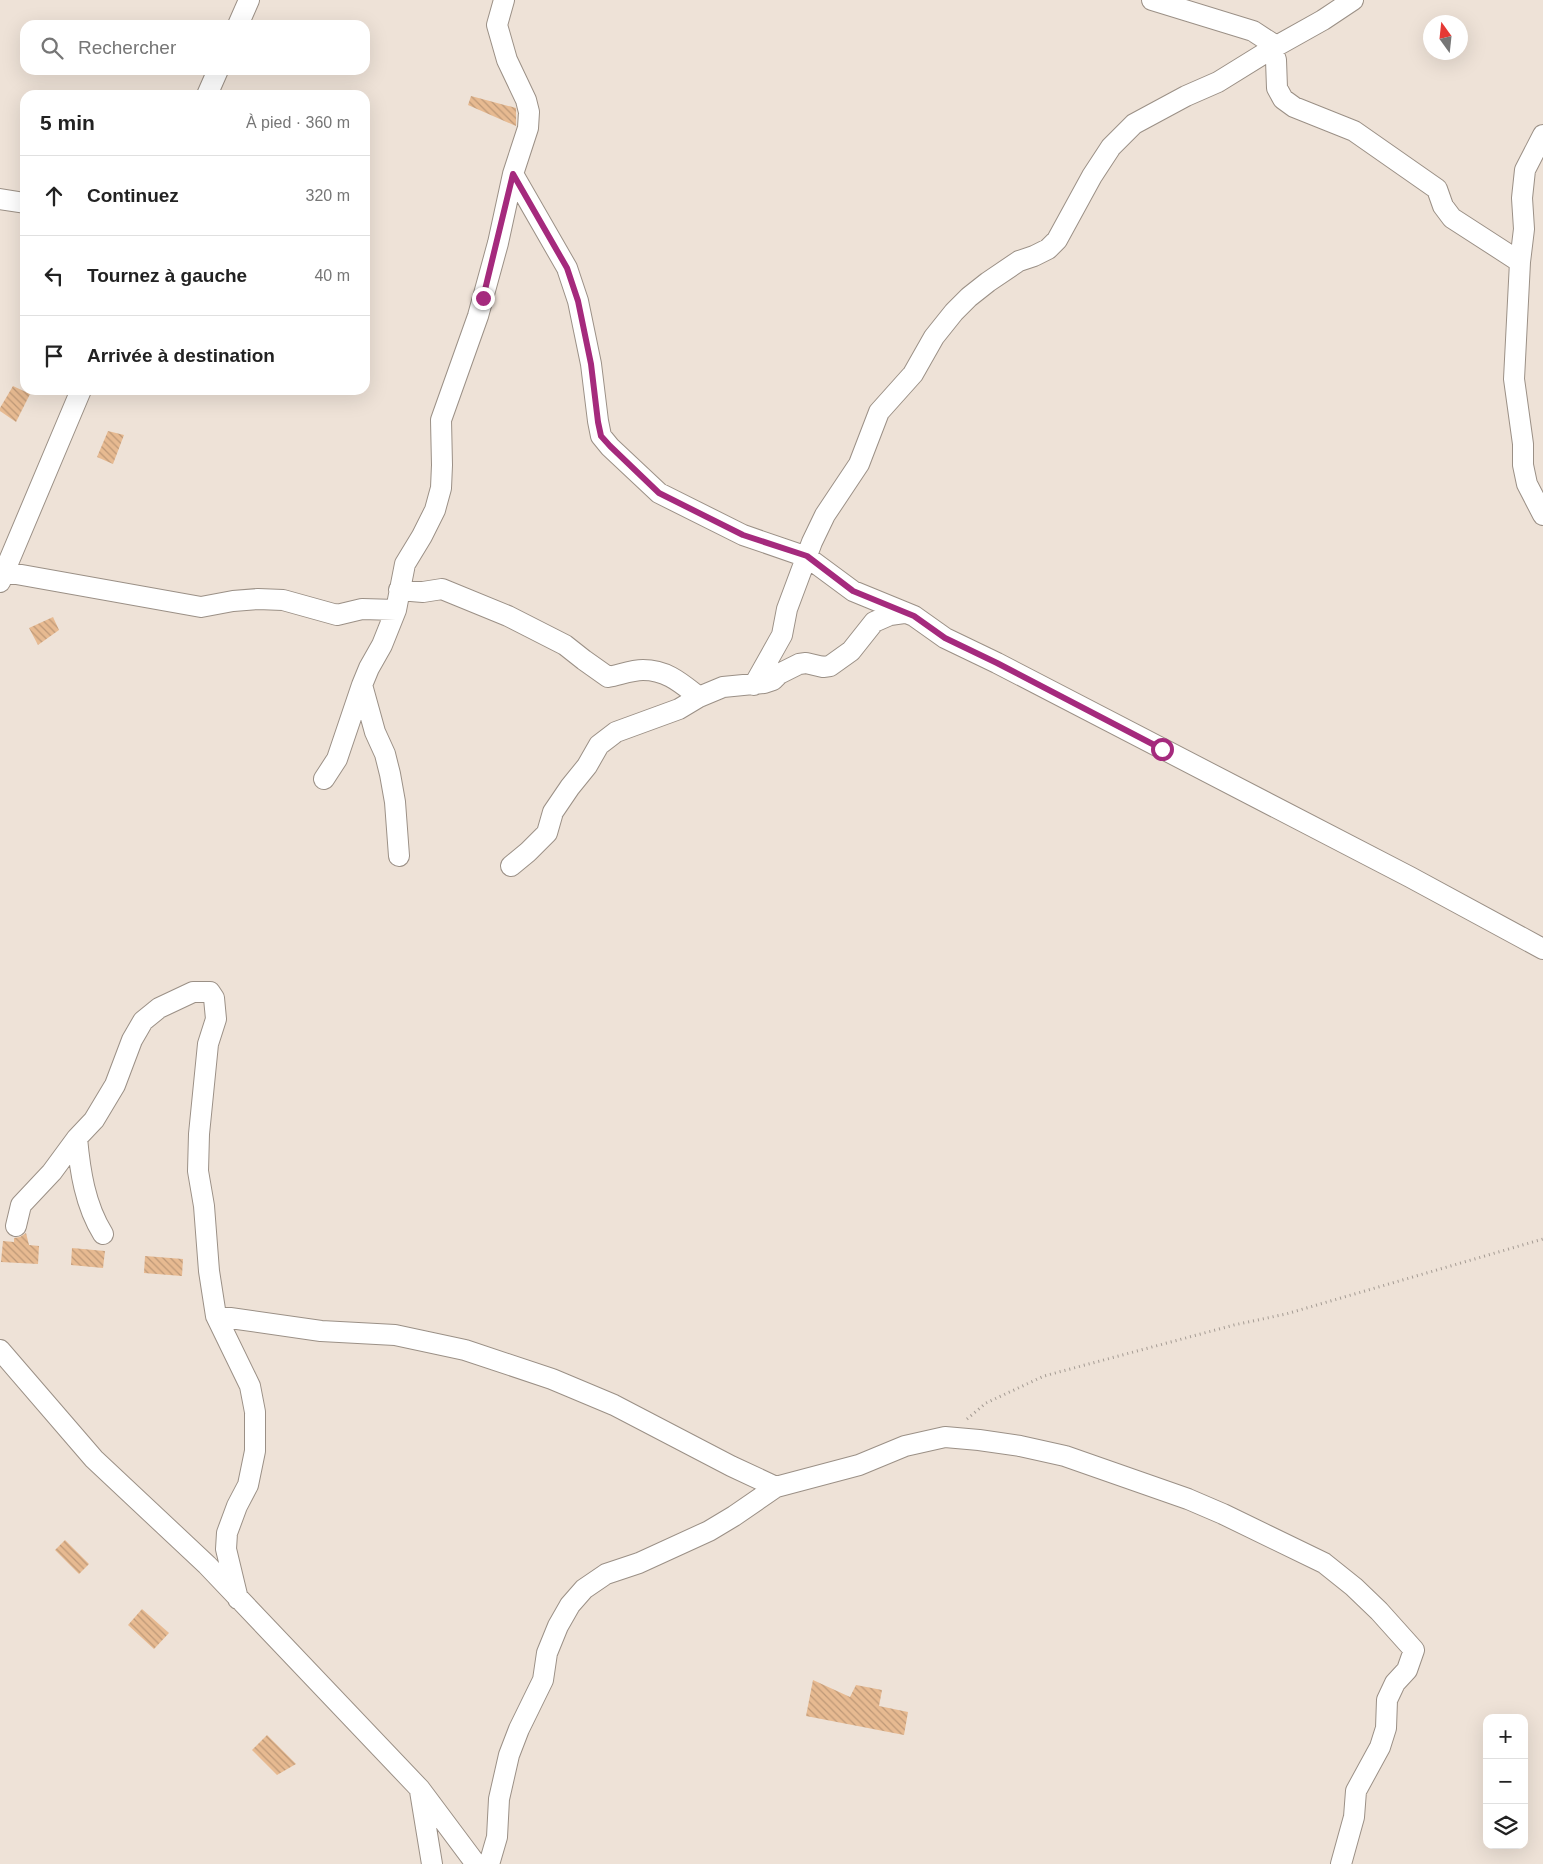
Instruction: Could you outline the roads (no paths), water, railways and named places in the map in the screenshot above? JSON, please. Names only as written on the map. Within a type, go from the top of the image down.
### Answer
[{"type":"street","points":[[240,20],[249,0]]},
{"type":"street","points":[[324,779],[337,759],[362,685],[382,645],[396,610],[405,564],[435,510],[441,488],[440,420],[478,316],[498,243],[513,174],[528,128],[529,112],[526,100],[507,60],[497,25],[504,0]]},
{"type":"street","points":[[1152,0],[1253,31],[1270,42],[1273,48],[1277,88],[1283,98],[1294,107],[1354,131],[1437,189],[1443,206],[1452,218],[1520,262]]},
{"type":"street","points":[[754,685],[782,635],[787,609],[825,515],[859,464],[879,412],[913,374],[934,337],[954,312],[988,282],[1019,261],[1034,256],[1048,248],[1057,240],[1092,176],[1111,147],[1134,124],[1186,96],[1218,82],[1323,20],[1353,0]]},
{"type":"street","points":[[208,90],[216,75]]},
{"type":"street","points":[[1543,134],[1525,170],[1522,198],[1524,229],[1520,262],[1514,379],[1523,444],[1523,465],[1527,484],[1543,516]]},
{"type":"street","points":[[513,174],[567,268],[578,301],[591,364],[601,436],[659,493],[743,535],[807,556],[853,591],[914,616],[945,638],[997,663],[1410,877],[1543,949]]},
{"type":"street","points":[[0,199],[20,202]]},
{"type":"street","points":[[78,395],[3,577],[201,608],[233,600],[258,599],[283,600],[337,615],[362,609],[396,610]]},
{"type":"street","points":[[399,590],[423,592],[442,589],[508,616],[565,644],[608,677],[642,670],[656,671],[674,677],[698,697]]},
{"type":"street","points":[[511,866],[546,833],[553,812],[587,766],[599,745],[616,732],[679,710],[698,697],[723,687],[754,685],[773,680],[779,674],[800,664],[830,666],[851,651],[874,622],[890,615],[904,613]]},
{"type":"street","points":[[362,685],[375,732],[385,754],[390,774],[395,802],[399,856]]},
{"type":"street","points":[[16,1226],[21,1205],[52,1172],[77,1138],[94,1120],[110,1092],[132,1040],[143,1022],[159,1008],[193,992],[210,992],[214,998],[216,1019],[208,1044],[198,1134],[198,1170],[204,1206],[209,1271],[216,1316],[250,1386],[255,1412],[255,1451],[248,1485],[237,1506],[227,1533],[226,1549],[238,1599]]},
{"type":"street","points":[[77,1138],[84,1186],[93,1218],[103,1234]]},
{"type":"street","points":[[216,1316],[321,1331],[395,1335],[465,1350],[552,1379],[614,1405],[731,1466],[776,1487]]},
{"type":"street","points":[[0,1350],[7,1372],[94,1459],[207,1565],[420,1789],[476,1864]]},
{"type":"street","points":[[486,1864],[490,1861],[497,1837],[499,1799],[509,1756],[519,1729],[543,1680],[547,1653],[558,1626],[570,1605],[584,1588],[606,1574],[639,1563],[708,1531],[734,1516],[776,1487],[859,1465],[905,1446],[945,1437],[1004,1444],[1064,1456],[1223,1514],[1324,1563],[1354,1587],[1379,1611],[1414,1650],[1407,1670],[1395,1683],[1387,1700],[1386,1728],[1380,1747],[1356,1791],[1354,1816],[1341,1864]]},
{"type":"street","points":[[420,1789],[432,1864]]}]
